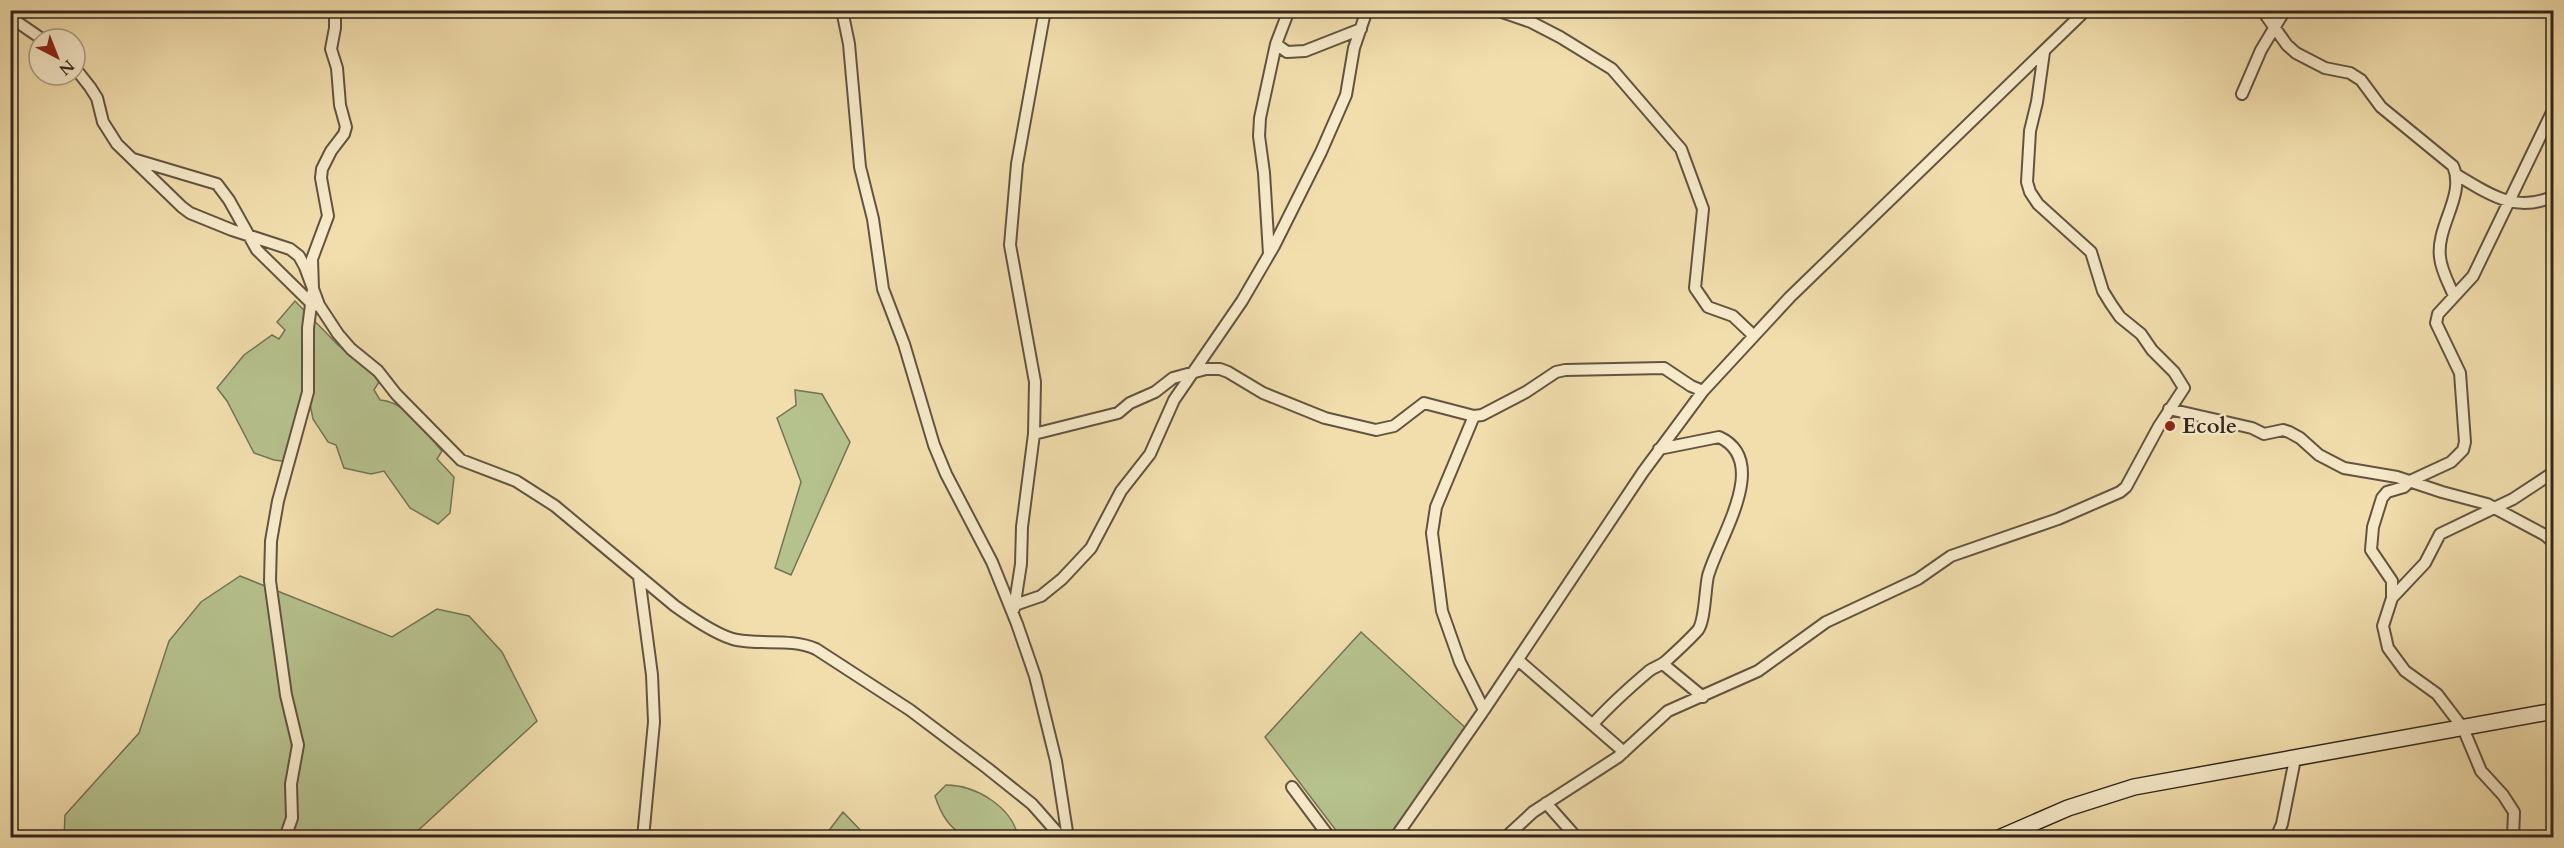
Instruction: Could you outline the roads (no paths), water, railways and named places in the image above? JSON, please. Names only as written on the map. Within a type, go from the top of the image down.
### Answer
[{"type":"street","points":[[285,837],[292,818],[291,784],[298,745],[286,695],[270,581],[270,541],[278,501],[308,392],[310,302],[313,289],[312,259],[328,216],[321,178],[322,169],[346,127],[340,105],[337,68],[331,49],[335,28],[335,10]]},
{"type":"street","points":[[842,10],[849,44],[860,168],[873,219],[883,289],[903,344],[934,445],[946,474],[1014,609],[1035,676],[1056,761],[1068,837]]},
{"type":"street","points":[[1014,609],[1021,564],[1022,527],[1034,434],[1035,382],[1010,245],[1017,164],[1045,10]]},
{"type":"street","points":[[1269,255],[1264,173],[1259,136],[1262,101],[1276,44],[1289,10]]},
{"type":"street","points":[[1014,609],[1041,596],[1062,579],[1091,548],[1121,491],[1150,454],[1174,400],[1191,372],[1242,301],[1269,255],[1321,152],[1346,95],[1354,48],[1367,10]]},
{"type":"street","points":[[1496,10],[1531,22],[1612,69],[1681,149],[1703,208],[1695,288],[1708,307],[1733,316],[1753,335]]},
{"type":"street","points":[[1395,837],[1484,710],[1659,449],[1703,391],[1753,335],[2086,10]]},
{"type":"street","points":[[2262,10],[2287,45],[2296,53],[2325,68],[2350,73],[2361,80],[2381,107],[2453,166],[2457,175],[2455,193],[2439,248],[2440,259],[2454,296]]},
{"type":"street","points":[[2242,94],[2261,50],[2285,10]]},
{"type":"street","points":[[10,17],[27,29]]},
{"type":"street","points":[[1276,44],[1287,52],[1305,51],[1361,30]]},
{"type":"street","points":[[1505,837],[1533,812],[1624,752],[1668,711],[1758,671],[1826,622],[1918,579],[1951,556],[2058,519],[2120,492],[2126,487],[2169,409],[2183,391],[2183,385],[2134,326],[2120,317],[2103,291],[2091,252],[2038,204],[2030,192],[2027,182],[2030,131],[2037,102],[2044,52]]},
{"type":"street","points":[[87,83],[109,133],[131,158],[190,213],[290,249],[305,267],[319,305],[338,334]]},
{"type":"street","points":[[2513,837],[2514,812],[2504,795],[2481,771],[2463,728],[2437,694],[2405,671],[2388,648],[2383,626],[2392,598],[2392,581],[2371,550],[2373,527],[2382,498],[2387,492],[2404,487],[2410,481],[2451,462],[2463,450],[2465,442],[2460,373],[2436,323],[2438,314],[2473,276],[2553,108]]},
{"type":"street","points":[[131,158],[217,184],[257,250],[310,302],[351,349],[378,371],[396,394],[461,460],[516,482],[555,506],[693,619],[735,640],[805,644],[816,649],[910,710],[987,768],[1032,804],[1062,837]]},
{"type":"street","points":[[2457,175],[2508,202],[2526,204],[2553,196]]},
{"type":"street","points":[[1034,434],[1118,413],[1130,403],[1155,392],[1166,382],[1191,372],[1220,369],[1281,401],[1324,418],[1376,430],[1394,426],[1424,403],[1474,416],[1494,411],[1556,372],[1564,370],[1664,368],[1703,391]]},
{"type":"street","points":[[2169,409],[2253,428],[2264,434],[2283,430],[2289,432],[2300,438],[2319,455],[2344,468],[2410,481],[2495,507],[2545,535],[2553,543]]},
{"type":"street","points":[[1474,416],[1433,515],[1432,533],[1442,611],[1460,662],[1484,710]]},
{"type":"street","points":[[1593,724],[1615,700],[1652,669],[1663,663],[1700,627],[1708,575],[1730,521],[1743,468],[1736,449],[1719,437],[1659,449]]},
{"type":"street","points":[[2392,598],[2425,563],[2440,534],[2513,499],[2553,472]]},
{"type":"street","points":[[639,577],[652,675],[654,722],[643,837]]},
{"type":"street","points":[[1518,660],[1624,752]]},
{"type":"street","points":[[1663,663],[1703,697]]},
{"type":"street","points":[[1999,837],[2068,808],[2134,787],[2553,711]]},
{"type":"street","points":[[2276,837],[2282,824],[2295,759]]},
{"type":"street","points":[[1292,787],[1330,837]]},
{"type":"street","points":[[1546,803],[1577,837]]},
{"type":"place","name":"Ecole","points":[[2170,426]]}]
